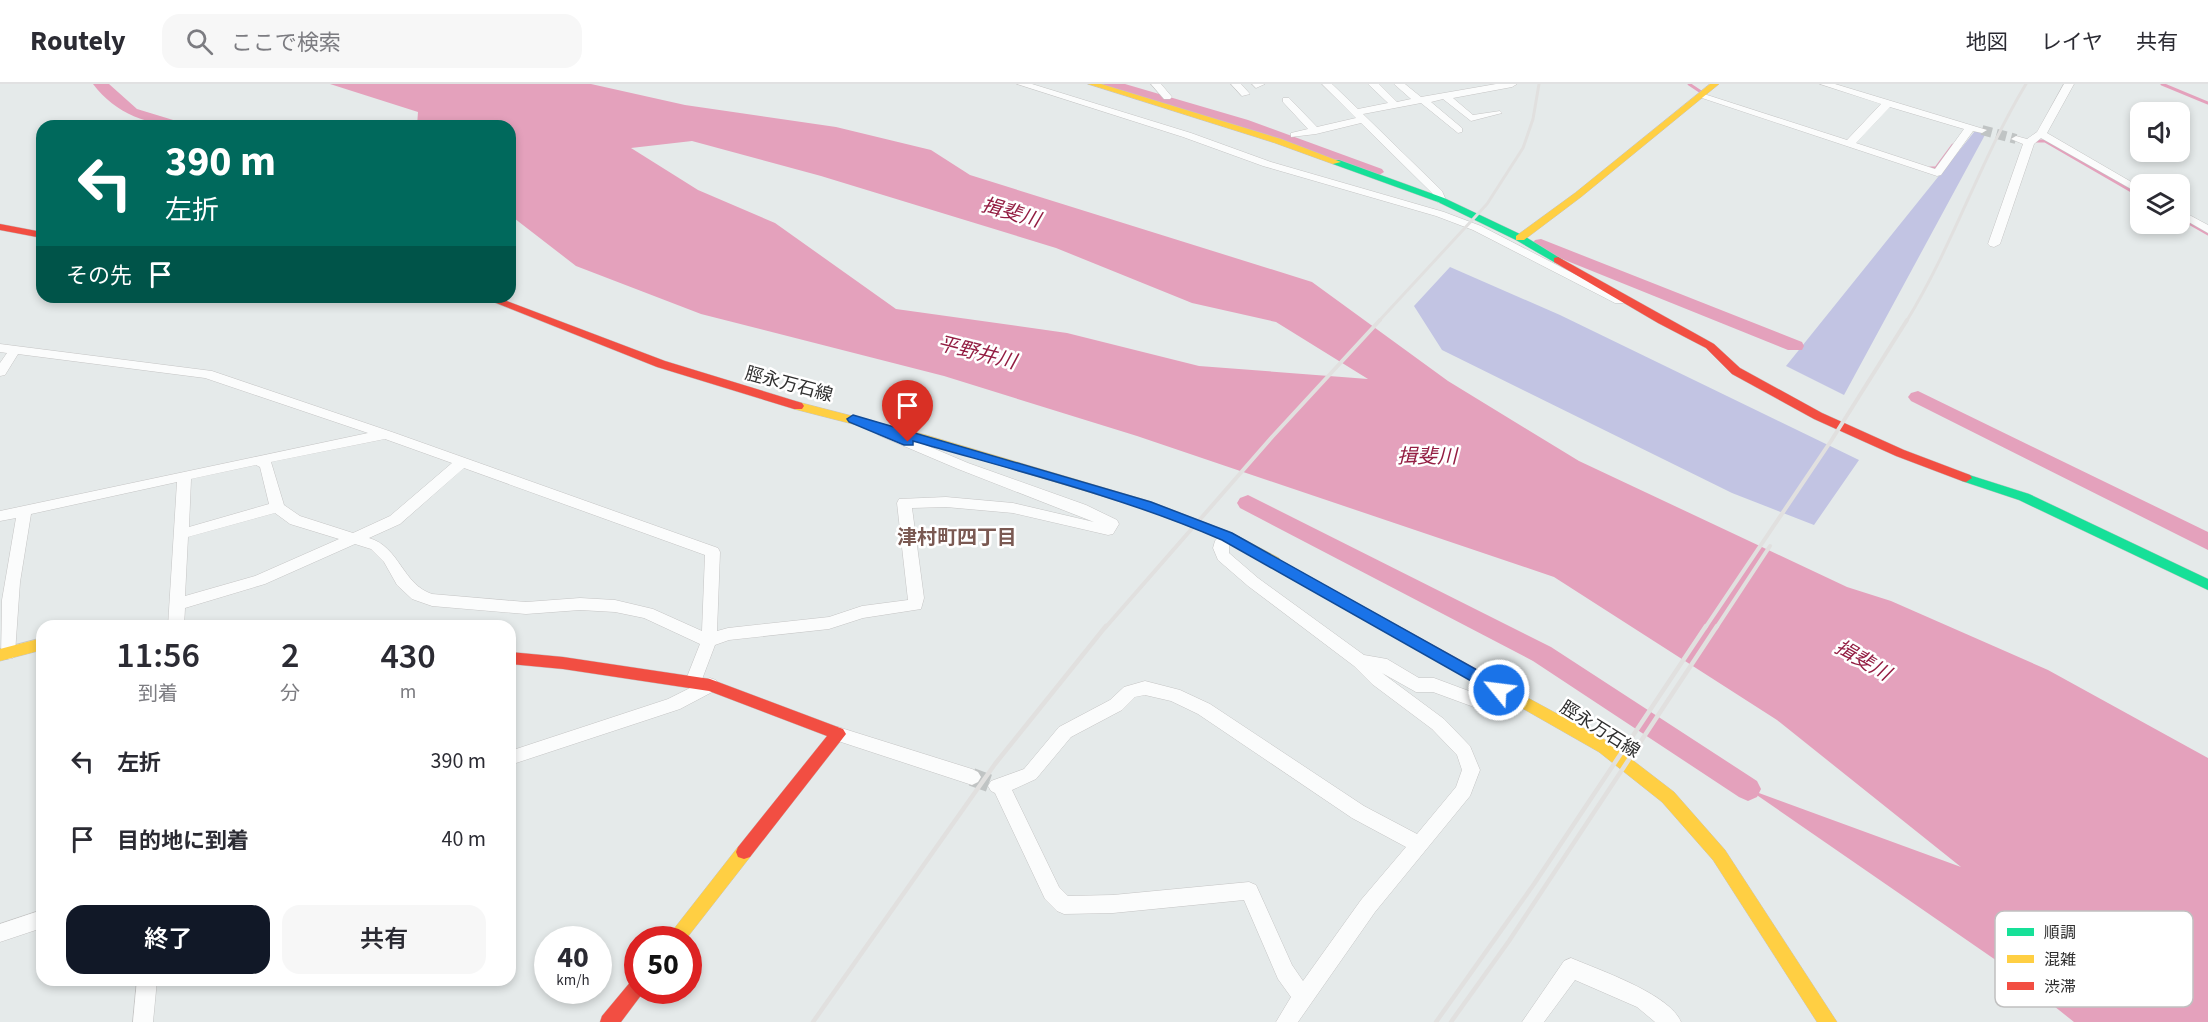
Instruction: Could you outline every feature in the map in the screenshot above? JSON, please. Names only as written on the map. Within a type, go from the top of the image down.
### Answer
[{"type":"street","points":[[1022,84],[1187,135],[1267,164],[1440,214],[1477,228],[1710,346],[1736,370],[1818,416],[1900,453],[1956,475],[2024,497],[2208,585]]},
{"type":"street","points":[[1092,84],[1278,141],[1441,200],[1520,238],[1635,303],[1662,321]]},
{"type":"street","points":[[1157,85],[1172,84]]},
{"type":"street","points":[[1236,84],[1245,94]]},
{"type":"street","points":[[1327,84],[1438,193],[1441,200]]},
{"type":"street","points":[[1373,84],[1395,105]]},
{"type":"street","points":[[1399,84],[1458,130]]},
{"type":"street","points":[[1441,84],[1471,118],[1497,113]]},
{"type":"street","points":[[1295,135],[1395,105],[1506,84]]},
{"type":"street","points":[[1520,238],[1715,84]]},
{"type":"street","points":[[1826,84],[1982,130]]},
{"type":"street","points":[[1994,244],[2029,142],[2041,134],[2069,84]]},
{"type":"street","points":[[1157,85],[1167,97]]},
{"type":"street","points":[[1701,96],[1937,173],[1970,128]]},
{"type":"street","points":[[1286,100],[1316,130]]},
{"type":"street","points":[[1850,143],[1888,103]]},
{"type":"street","points":[[2041,134],[2130,185]]},
{"type":"street","points":[[2016,139],[2029,142]]},
{"type":"street","points":[[2190,219],[2208,230]]},
{"type":"street","points":[[0,227],[36,234]]},
{"type":"street","name":"脛永万石線","points":[[502,303],[661,364],[786,403],[853,419],[1147,505],[1227,536],[1604,747],[1668,797],[1719,855],[1828,1022]]},
{"type":"street","points":[[0,348],[207,374],[387,435],[713,552],[709,641],[701,683],[674,704],[516,756]]},
{"type":"street","points":[[0,372],[15,350]]},
{"type":"street","points":[[258,460],[266,465],[277,507],[296,520],[376,544],[389,558],[402,581],[417,595],[432,600],[526,608],[580,604],[615,606],[647,613],[709,641],[728,634],[829,623],[862,612],[915,605],[916,597],[904,503],[946,502],[1013,508],[1108,530],[1112,524],[1081,509],[963,466],[853,419]]},
{"type":"street","points":[[0,516],[331,444],[387,435]]},
{"type":"street","points":[[177,604],[260,580],[395,520],[461,463]]},
{"type":"street","points":[[176,620],[184,476]]},
{"type":"street","points":[[181,534],[277,507]]},
{"type":"street","points":[[25,511],[17,553],[4,654],[36,646]]},
{"type":"street","points":[[1227,536],[1220,548],[1223,556],[1253,582],[1360,661],[1378,679],[1438,724],[1464,751],[1471,770],[1464,791],[1368,906],[1286,1022]]},
{"type":"street","points":[[516,659],[701,683],[838,734],[972,777]]},
{"type":"street","points":[[1360,661],[1381,664],[1416,685],[1434,685],[1492,707],[1510,707],[1518,700]]},
{"type":"street","points":[[1303,997],[1285,972],[1249,891],[1113,904],[1064,905],[1052,893],[999,786],[1030,774],[1065,732],[1116,705],[1130,692],[1145,688],[1174,695],[1204,709],[1358,812],[1418,844]]},
{"type":"street","points":[[685,926],[838,734]]},
{"type":"street","points":[[0,933],[36,921]]},
{"type":"street","points":[[1532,1022],[1571,968],[1644,1000],[1671,1022]]},
{"type":"street","points":[[143,1022],[146,986]]},
{"type":"street","points":[[609,1022],[624,1003]]},
{"type":"shaded area","points":[[1975,131],[1986,133],[1844,395],[1786,366]]},
{"type":"shaded area","points":[[1450,267],[1560,315],[1859,460],[1814,525],[1732,493],[1442,350],[1414,306]]},
{"type":"water","name":"揖斐川","points":[[330,84],[591,84],[685,105],[836,127],[931,150],[970,175],[1312,282],[1448,381],[1579,461],[1847,587],[1891,601],[2048,670],[2208,758],[2208,1022],[2074,1022],[2055,1007],[2193,1007],[2193,911],[1995,911],[1995,960],[1748,789],[1961,867],[1777,720],[1554,577],[1137,436],[944,376],[701,314],[576,266],[516,220],[516,120],[417,120],[418,112]],"holes":[[[692,141],[821,176],[1056,248],[1192,303],[1276,322],[1368,379],[1199,366],[1067,333],[896,309],[775,223],[698,190],[631,148]]]},
{"type":"waterway","name":"平野井川","points":[[100,84],[132,112],[158,120]]},
{"type":"waterway","points":[[1110,84],[1243,123],[1376,172]]},
{"type":"waterway","points":[[1689,84],[1701,92]]},
{"type":"waterway","points":[[2162,84],[2208,103]]},
{"type":"waterway","points":[[2035,141],[2045,141],[2130,190]]},
{"type":"waterway","points":[[1930,168],[1936,168],[1953,145]]},
{"type":"waterway","points":[[2190,224],[2208,234]]},
{"type":"waterway","points":[[1541,244],[1795,346]]},
{"type":"waterway","points":[[1918,397],[2208,542]]},
{"type":"waterway","points":[[1248,503],[1542,654],[1748,789]]},
{"type":"tunnel","points":[[1982,130],[2016,139]]},
{"type":"tunnel","points":[[972,777],[997,786]]},
{"type":"railway","points":[[1378,322],[1487,204],[1523,148],[1533,119],[1539,84]]},
{"type":"railway","points":[[1906,322],[1923,293],[1994,143],[2026,84]]},
{"type":"railway","points":[[1105,628],[1272,437],[1380,320]]},
{"type":"railway","points":[[1705,628],[1831,441],[1907,320]]},
{"type":"railway","points":[[1716,628],[1770,546]]},
{"type":"railway","points":[[813,1022],[995,764],[1106,626]]},
{"type":"railway","points":[[1436,1022],[1534,884],[1706,626]]},
{"type":"railway","points":[[1451,1022],[1509,941],[1717,626]]},
{"type":"traffic: fast","points":[[1336,162],[1441,200],[1520,238],[1558,260]]},
{"type":"traffic: fast","points":[[1966,478],[2024,497],[2208,585]]},
{"type":"traffic: slow","points":[[1092,84],[1278,141],[1336,162]]},
{"type":"traffic: slow","points":[[1520,238],[1578,195],[1715,84]]},
{"type":"traffic: slow","points":[[798,406],[922,438],[1147,505],[1227,536],[1274,562]]},
{"type":"traffic: slow","points":[[0,655],[36,646]]},
{"type":"traffic: slow","points":[[1504,691],[1604,747],[1668,797],[1719,855],[1828,1022]]},
{"type":"traffic: slow","points":[[685,926],[744,852]]},
{"type":"traffic: jam","points":[[0,227],[36,234]]},
{"type":"traffic: jam","points":[[1558,260],[1662,321],[1710,346],[1736,371],[1818,416],[1900,453],[1966,478]]},
{"type":"traffic: jam","points":[[502,303],[661,364],[798,406]]},
{"type":"traffic: jam","points":[[1274,562],[1504,691]]},
{"type":"traffic: jam","points":[[516,659],[563,663],[710,685],[838,734],[744,852]]},
{"type":"traffic: jam","points":[[609,1022],[624,1003]]},
{"type":"district","name":"津村町四丁目","points":[[957,537]]},
{"type":"route","points":[[908,442],[853,419],[1147,505],[1227,536],[1499,690]]}]
